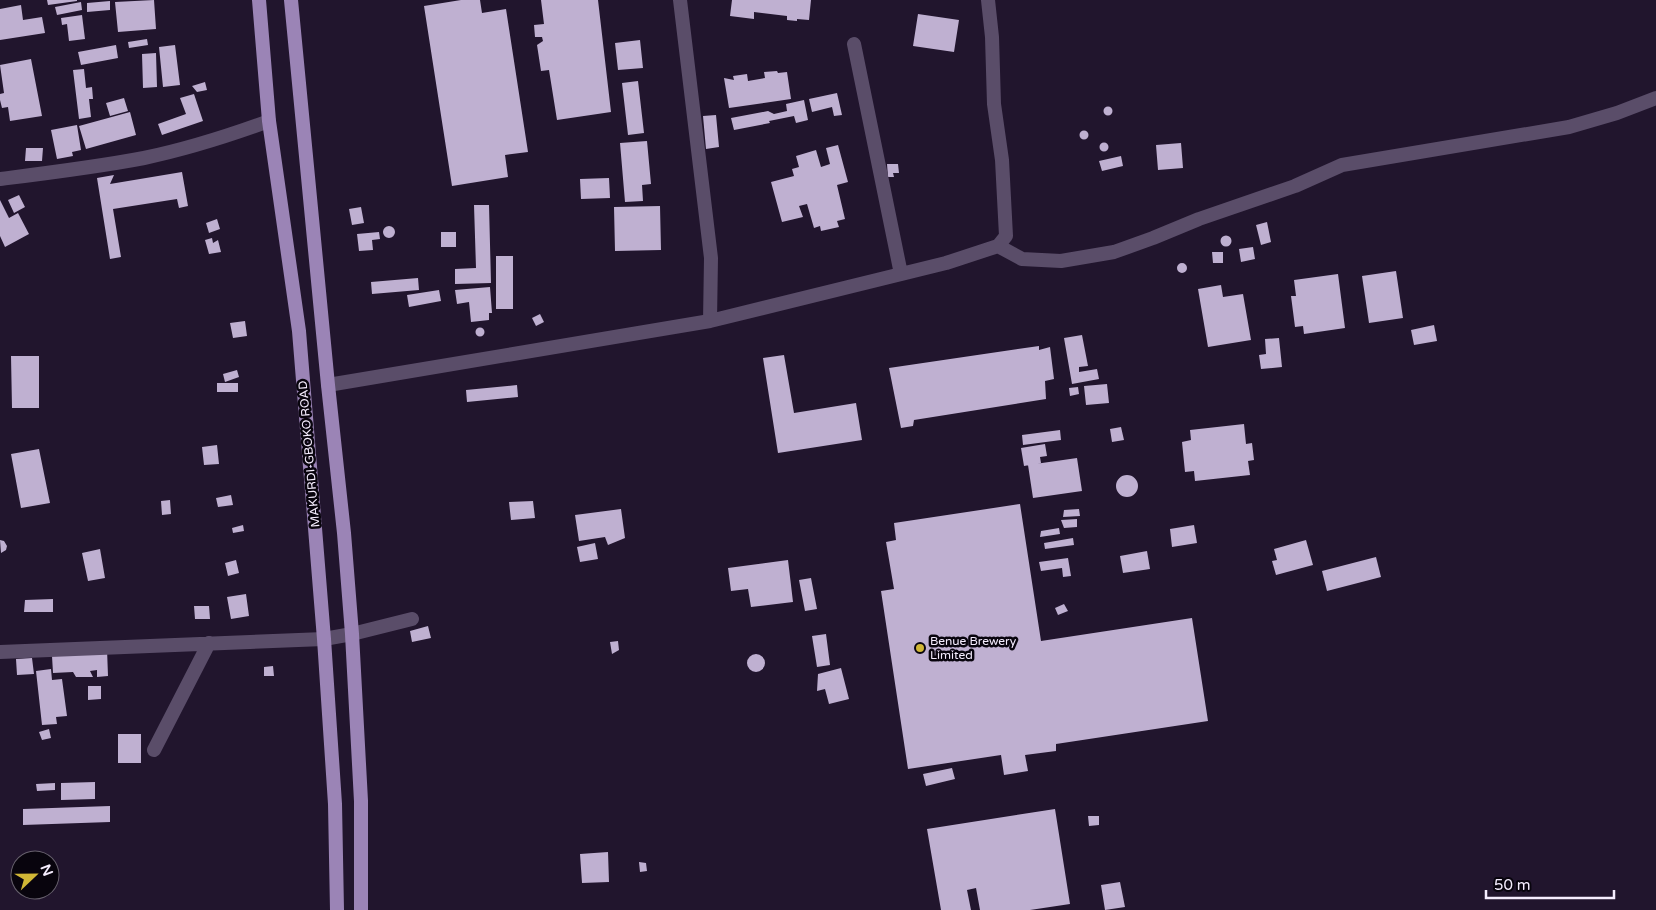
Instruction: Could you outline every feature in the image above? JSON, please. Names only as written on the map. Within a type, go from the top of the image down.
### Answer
[{"type":"main road","name":"MAKURDI-GBOKO ROAD","points":[[259,0],[269,121],[299,331],[324,639],[334,804],[337,910]]},
{"type":"main road","points":[[291,0],[344,533],[352,634],[361,801],[361,910]]},
{"type":"street","points":[[680,0],[710,258],[710,321]]},
{"type":"street","points":[[328,385],[710,321],[946,263],[998,246],[1006,236],[1002,160],[994,104],[992,37],[988,0]]},
{"type":"street","points":[[854,44],[901,274]]},
{"type":"street","points":[[998,246],[1022,259],[1060,261],[1114,252],[1199,219],[1295,186],[1342,165],[1568,127],[1617,113],[1656,98]]},
{"type":"street","points":[[0,179],[145,158],[223,138],[269,121]]},
{"type":"street","points":[[0,652],[324,639],[412,619]]},
{"type":"street","points":[[154,750],[209,643]]},
{"type":"building","points":[[47,0],[77,0],[77,1],[48,5]]},
{"type":"building","points":[[154,0],[156,29],[118,32],[115,2]]},
{"type":"building","points":[[461,0],[480,0],[482,13],[506,9],[528,152],[505,155],[508,177],[452,186],[424,6]]},
{"type":"building","points":[[541,0],[598,0],[611,112],[557,120],[549,70],[541,71],[537,45],[543,41],[542,37],[535,37],[534,25],[544,24]]},
{"type":"building","points":[[732,0],[811,0],[809,20],[787,20],[787,16],[754,12],[754,19],[730,16]]},
{"type":"building","points":[[110,1],[110,10],[87,12],[87,3]]},
{"type":"building","points":[[81,2],[82,10],[57,15],[55,7]]},
{"type":"building","points":[[21,5],[23,20],[42,17],[45,33],[0,40],[0,9]]},
{"type":"building","points":[[918,14],[959,20],[954,52],[913,46]]},
{"type":"building","points":[[82,15],[85,39],[69,41],[67,24],[62,25],[61,18]]},
{"type":"building","points":[[147,39],[148,45],[129,48],[128,42]]},
{"type":"building","points":[[640,40],[643,68],[618,70],[615,43]]},
{"type":"building","points":[[116,45],[118,58],[81,65],[78,52]]},
{"type":"building","points":[[175,45],[180,85],[163,87],[159,47]]},
{"type":"building","points":[[156,53],[157,87],[143,88],[142,54]]},
{"type":"building","points":[[31,59],[42,116],[10,121],[8,107],[2,108],[0,100],[0,94],[4,93],[0,65]]},
{"type":"building","points":[[84,69],[86,88],[92,87],[93,99],[89,99],[91,117],[79,119],[73,70]]},
{"type":"building","points":[[777,71],[778,73],[787,72],[791,99],[729,108],[724,78],[734,80],[733,76],[747,74],[748,81],[765,78],[764,72]]},
{"type":"building","points":[[638,81],[644,133],[628,135],[622,83]]},
{"type":"building","points":[[205,82],[207,90],[197,92],[192,86]]},
{"type":"building","points":[[837,93],[842,115],[834,116],[832,107],[812,112],[809,99]]},
{"type":"building","points":[[194,94],[203,121],[162,135],[158,124],[186,114],[180,98]]},
{"type":"building","points":[[124,98],[128,111],[110,116],[106,103]]},
{"type":"building","points":[[804,100],[808,120],[796,123],[794,116],[734,130],[731,118],[768,111],[774,114],[787,111],[786,104]]},
{"type":"building","points":[[1108,106],[1113,111],[1108,116],[1103,111]]},
{"type":"building","points":[[130,112],[136,135],[86,149],[79,126]]},
{"type":"building","points":[[716,115],[719,147],[706,149],[703,116]]},
{"type":"building","points":[[77,125],[81,150],[72,152],[73,156],[57,159],[51,130]]},
{"type":"building","points":[[1084,130],[1089,135],[1084,140],[1079,135]]},
{"type":"building","points":[[647,141],[651,184],[642,185],[643,201],[625,202],[620,143]]},
{"type":"building","points":[[1104,142],[1109,147],[1104,152],[1099,147]]},
{"type":"building","points":[[1181,143],[1183,168],[1158,170],[1156,145]]},
{"type":"building","points":[[838,145],[848,182],[837,185],[845,219],[837,221],[839,227],[821,231],[820,226],[814,228],[807,204],[799,206],[803,217],[782,222],[771,182],[794,176],[792,169],[799,167],[796,156],[816,150],[821,167],[830,164],[826,148]]},
{"type":"building","points":[[26,148],[43,148],[42,161],[25,161]]},
{"type":"building","points":[[1121,156],[1123,166],[1102,171],[1099,161]]},
{"type":"building","points":[[887,164],[898,164],[899,173],[893,173],[894,177],[888,177]]},
{"type":"building","points":[[182,172],[188,206],[179,208],[177,199],[113,209],[121,257],[110,259],[97,178],[114,175],[110,184]]},
{"type":"building","points":[[609,178],[610,198],[581,199],[580,179]]},
{"type":"building","points":[[19,195],[25,207],[14,213],[8,200]]},
{"type":"building","points":[[0,200],[9,218],[18,213],[29,234],[5,247],[0,236]]},
{"type":"building","points":[[474,205],[489,205],[491,283],[455,284],[455,269],[476,268]]},
{"type":"building","points":[[660,206],[661,250],[615,251],[614,207]]},
{"type":"building","points":[[361,207],[364,223],[352,225],[349,209]]},
{"type":"building","points":[[217,219],[220,229],[209,233],[206,223]]},
{"type":"building","points":[[1267,222],[1271,242],[1261,245],[1256,225]]},
{"type":"building","points":[[389,226],[395,232],[389,238],[383,232]]},
{"type":"building","points":[[379,232],[380,239],[372,240],[373,250],[359,251],[357,234]]},
{"type":"building","points":[[441,232],[456,232],[456,247],[441,247]]},
{"type":"building","points":[[1226,235],[1232,241],[1226,247],[1220,241]]},
{"type":"building","points":[[212,238],[213,243],[218,240],[221,252],[209,254],[205,240]]},
{"type":"building","points":[[1253,247],[1255,259],[1241,262],[1239,249]]},
{"type":"building","points":[[1212,252],[1223,252],[1223,263],[1213,263]]},
{"type":"building","points":[[496,256],[513,256],[513,309],[496,309]]},
{"type":"building","points":[[1180,263],[1184,263],[1187,268],[1186,272],[1180,273],[1177,270],[1177,266]]},
{"type":"building","points":[[1396,271],[1403,318],[1369,323],[1362,276]]},
{"type":"building","points":[[1338,274],[1345,328],[1304,334],[1303,326],[1295,327],[1291,296],[1296,296],[1294,280]]},
{"type":"building","points":[[418,278],[419,290],[372,294],[371,282]]},
{"type":"building","points":[[1221,285],[1223,297],[1243,294],[1251,340],[1208,347],[1198,289]]},
{"type":"building","points":[[490,287],[492,313],[489,313],[489,320],[471,322],[469,302],[457,304],[455,290]]},
{"type":"building","points":[[439,290],[441,301],[409,307],[407,295]]},
{"type":"building","points":[[540,314],[544,322],[536,326],[532,318]]},
{"type":"building","points":[[245,321],[247,336],[233,338],[230,323]]},
{"type":"building","points":[[1434,325],[1437,341],[1414,345],[1411,330]]},
{"type":"building","points":[[480,327],[485,332],[480,337],[475,332]]},
{"type":"building","points":[[1082,335],[1088,366],[1079,367],[1079,372],[1097,369],[1099,379],[1072,384],[1064,338]]},
{"type":"building","points":[[1279,338],[1282,367],[1261,369],[1259,355],[1266,354],[1265,339]]},
{"type":"building","points":[[1039,346],[1039,350],[1050,347],[1054,379],[1045,381],[1046,399],[914,420],[913,426],[901,428],[889,368]]},
{"type":"building","points":[[784,355],[794,413],[856,403],[862,440],[778,453],[763,358]]},
{"type":"building","points":[[11,356],[39,356],[39,408],[12,408]]},
{"type":"building","points":[[237,370],[239,377],[225,382],[223,374]]},
{"type":"building","points":[[217,383],[238,383],[238,392],[217,392]]},
{"type":"building","points":[[1107,384],[1109,403],[1086,405],[1084,386]]},
{"type":"building","points":[[517,385],[518,397],[467,402],[466,390]]},
{"type":"building","points":[[1078,387],[1079,394],[1070,396],[1069,388]]},
{"type":"building","points":[[1244,424],[1246,444],[1252,443],[1254,460],[1248,461],[1250,475],[1195,481],[1194,471],[1185,472],[1182,442],[1191,440],[1190,430]]},
{"type":"building","points":[[1121,427],[1124,440],[1112,442],[1110,429]]},
{"type":"building","points":[[1060,430],[1061,440],[1023,445],[1022,435]]},
{"type":"building","points":[[1045,444],[1047,456],[1040,457],[1041,463],[1024,466],[1021,448]]},
{"type":"building","points":[[217,445],[219,464],[204,465],[202,447]]},
{"type":"building","points":[[39,449],[50,503],[21,508],[11,454]]},
{"type":"building","points":[[1077,458],[1082,491],[1033,498],[1028,465]]},
{"type":"building","points":[[1127,475],[1137,482],[1138,486],[1131,496],[1127,497],[1117,490],[1116,486],[1123,476]]},
{"type":"building","points":[[231,495],[233,505],[218,507],[216,498]]},
{"type":"building","points":[[170,500],[171,514],[162,515],[161,501]]},
{"type":"building","points":[[533,501],[535,518],[511,520],[509,502]]},
{"type":"building","points":[[1020,504],[1041,641],[1192,618],[1208,721],[1056,744],[1056,751],[1025,755],[1028,771],[1004,775],[1001,755],[908,769],[881,591],[894,589],[886,542],[896,540],[894,523]]},
{"type":"building","points":[[621,509],[625,538],[608,545],[605,537],[579,541],[575,515]]},
{"type":"building","points":[[1079,509],[1080,516],[1063,517],[1064,510]]},
{"type":"building","points":[[1077,519],[1077,527],[1064,528],[1061,520]]},
{"type":"building","points":[[243,525],[244,531],[233,533],[232,528]]},
{"type":"building","points":[[1194,525],[1197,543],[1172,547],[1170,529]]},
{"type":"building","points":[[1059,528],[1060,534],[1040,537],[1041,531]]},
{"type":"building","points":[[1073,538],[1074,545],[1045,549],[1044,543]]},
{"type":"building","points":[[0,540],[4,541],[7,546],[6,550],[1,553]]},
{"type":"building","points":[[1306,540],[1313,565],[1276,575],[1272,561],[1277,560],[1274,549]]},
{"type":"building","points":[[595,543],[598,559],[580,562],[577,547]]},
{"type":"building","points":[[100,549],[105,578],[88,581],[82,553]]},
{"type":"building","points":[[1147,551],[1150,569],[1123,573],[1120,556]]},
{"type":"building","points":[[1376,557],[1381,577],[1327,591],[1322,571]]},
{"type":"building","points":[[1068,558],[1071,576],[1063,577],[1062,568],[1041,571],[1039,562]]},
{"type":"building","points":[[236,560],[239,573],[228,576],[225,563]]},
{"type":"building","points":[[788,560],[793,602],[751,607],[748,589],[731,591],[728,568]]},
{"type":"building","points":[[811,578],[817,609],[805,611],[799,580]]},
{"type":"building","points":[[246,594],[249,616],[231,619],[227,597]]},
{"type":"building","points":[[53,599],[53,612],[24,612],[25,600]]},
{"type":"building","points":[[1064,604],[1068,611],[1058,615],[1055,608]]},
{"type":"building","points":[[194,606],[209,606],[210,619],[195,619]]},
{"type":"building","points":[[428,626],[431,638],[412,642],[410,631]]},
{"type":"building","points":[[826,634],[830,665],[817,667],[812,636]]},
{"type":"building","points":[[618,641],[619,650],[612,654],[610,642]]},
{"type":"building","points":[[107,649],[108,676],[97,677],[97,670],[90,671],[93,677],[76,677],[73,672],[53,673],[52,656]]},
{"type":"building","points":[[756,654],[762,657],[765,663],[762,669],[756,672],[750,669],[747,663],[750,657]]},
{"type":"building","points":[[32,658],[34,674],[17,675],[16,659]]},
{"type":"building","points":[[273,666],[274,676],[264,676],[264,667]]},
{"type":"building","points":[[841,668],[849,699],[829,704],[825,689],[817,691],[818,674]]},
{"type":"building","points":[[51,669],[52,680],[62,679],[67,716],[56,717],[57,724],[42,725],[36,671]]},
{"type":"building","points":[[88,686],[101,686],[101,699],[88,700]]},
{"type":"building","points":[[49,729],[51,738],[42,740],[39,732]]},
{"type":"building","points":[[118,734],[141,734],[141,763],[118,763]]},
{"type":"building","points":[[952,768],[955,779],[926,786],[923,774]]},
{"type":"building","points":[[95,782],[95,799],[61,800],[61,783]]},
{"type":"building","points":[[55,783],[55,790],[37,791],[36,784]]},
{"type":"building","points":[[110,806],[110,822],[23,825],[23,809]]},
{"type":"building","points":[[1055,809],[1070,904],[1030,910],[980,910],[976,888],[967,890],[971,910],[941,910],[927,829]]},
{"type":"building","points":[[1088,816],[1099,816],[1099,825],[1089,826]]},
{"type":"building","points":[[608,852],[609,882],[582,883],[580,854]]},
{"type":"building","points":[[639,862],[646,863],[647,871],[640,872]]},
{"type":"building","points":[[1120,882],[1125,907],[1105,910],[1101,885]]},
{"type":"place","name":"Benue Brewery Limited","points":[[920,648]]}]
